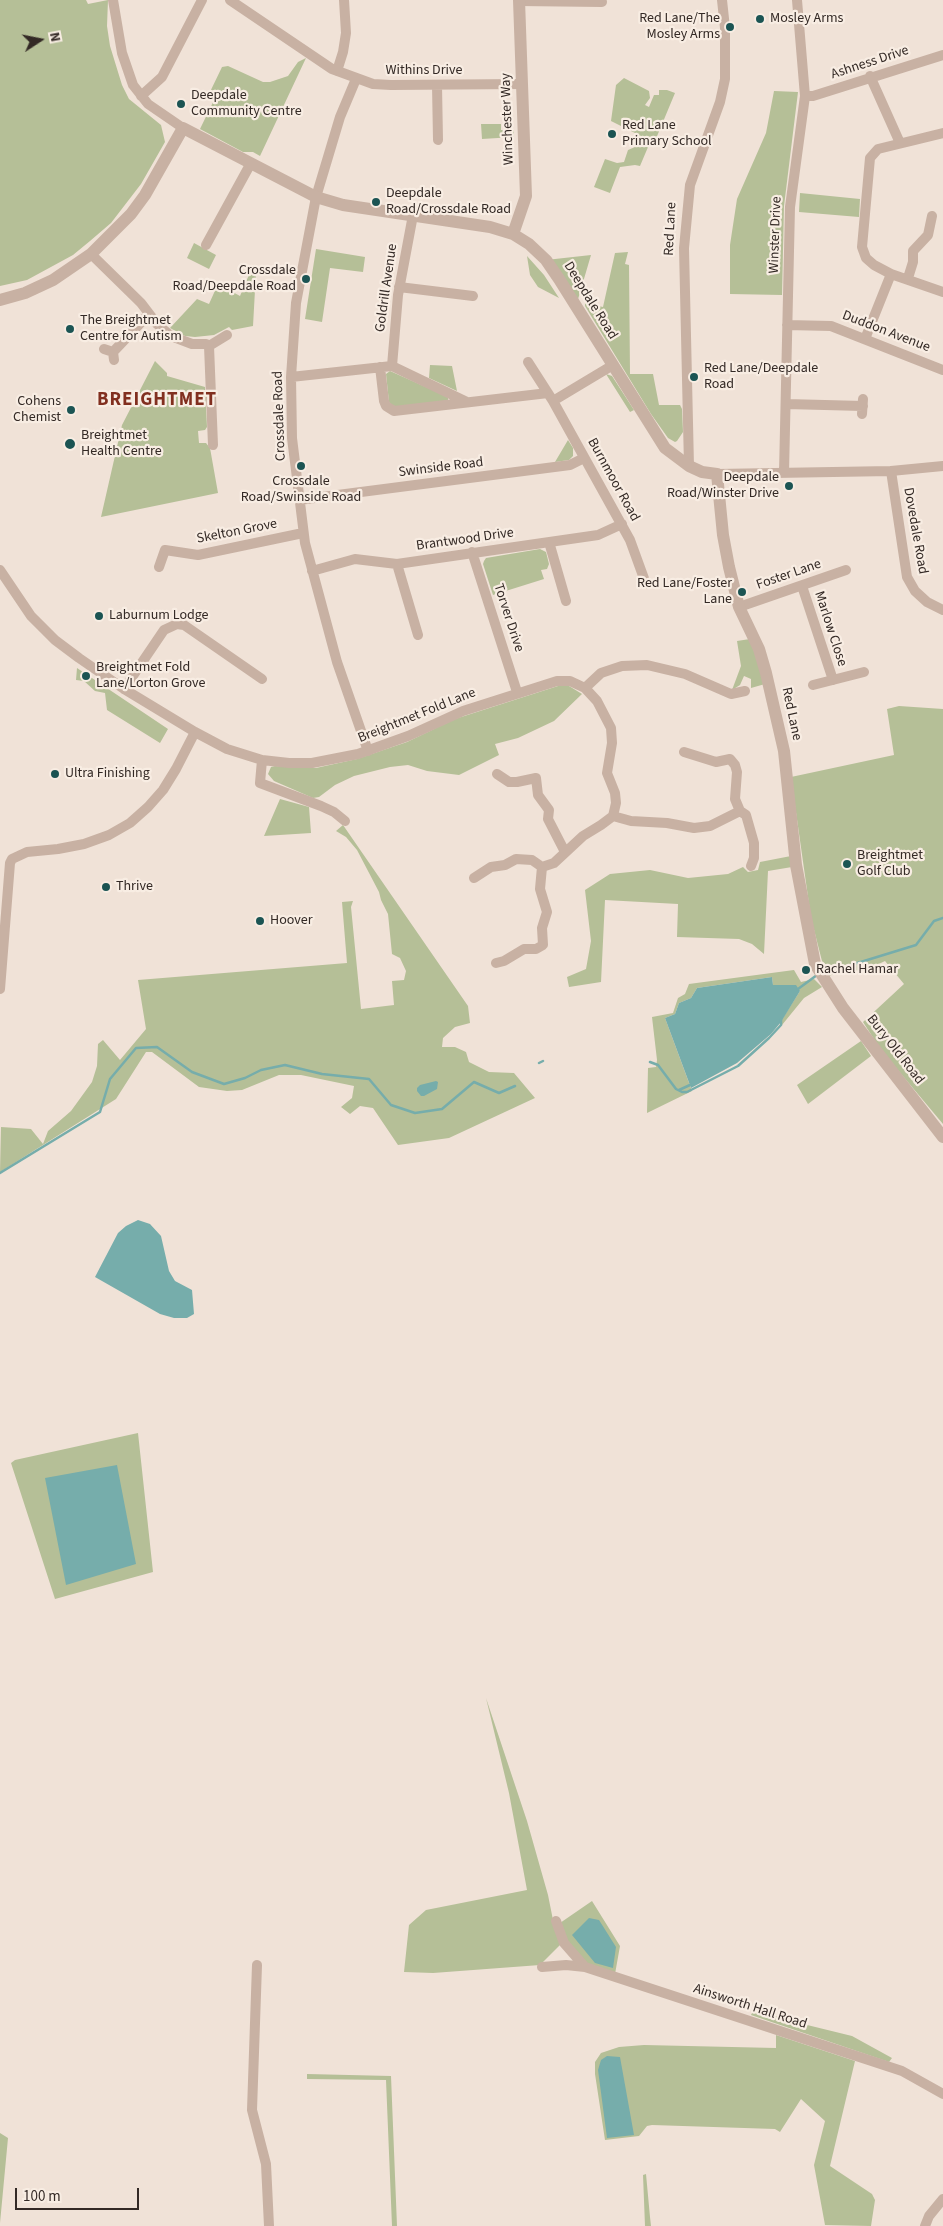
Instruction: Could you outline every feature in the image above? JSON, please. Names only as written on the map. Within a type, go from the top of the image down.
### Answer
[{"type":"street","points":[[0,300],[25,293],[53,280],[91,254],[131,214],[146,195],[183,128],[155,109],[141,96],[133,85],[125,62],[114,0]]},
{"type":"street","points":[[141,96],[162,77],[202,0]]},
{"type":"street","name":"Withins Drive","points":[[230,0],[337,71],[356,79],[374,84],[391,85],[522,84]]},
{"type":"street","points":[[337,71],[344,52],[346,32],[344,0]]},
{"type":"street","name":"Red Lane","points":[[689,466],[684,248],[690,185],[720,102],[725,80],[725,28],[722,0]]},
{"type":"street","name":"Winster Drive","points":[[784,473],[790,207],[805,96],[797,0]]},
{"type":"street","points":[[519,1],[602,2]]},
{"type":"street","name":"Winchester Way","points":[[513,234],[526,196],[519,1]]},
{"type":"street","name":"Ashness Drive","points":[[805,96],[813,96],[870,76],[943,55]]},
{"type":"street","points":[[870,76],[900,143]]},
{"type":"street","name":"Crossdale Road","points":[[356,79],[340,117],[316,197],[296,303],[291,377],[292,438],[303,533],[312,571],[337,662],[368,751]]},
{"type":"street","points":[[437,85],[438,140]]},
{"type":"street","name":"Deepdale Road","points":[[183,128],[316,197],[343,205],[490,227],[513,234],[529,244],[546,260],[665,448],[689,466],[702,472],[717,474],[891,471],[943,466]]},
{"type":"street","points":[[943,133],[878,149],[870,158],[862,247],[866,258],[891,274],[908,278],[943,292]]},
{"type":"street","points":[[207,245],[251,163]]},
{"type":"street","name":"Goldrill Avenue","points":[[392,366],[399,287],[412,215]]},
{"type":"street","points":[[908,278],[913,262],[913,250],[928,235],[932,215]]},
{"type":"street","points":[[902,247],[913,250]]},
{"type":"street","points":[[91,254],[141,303],[157,324],[171,336],[192,344],[206,344],[209,346]]},
{"type":"street","points":[[865,339],[891,274]]},
{"type":"street","points":[[399,287],[473,296]]},
{"type":"street","points":[[110,354],[149,314]]},
{"type":"street","name":"Duddon Avenue","points":[[787,325],[831,326],[943,370]]},
{"type":"street","points":[[209,346],[226,335]]},
{"type":"street","points":[[209,346],[210,440]]},
{"type":"street","points":[[380,367],[384,401],[386,406],[394,411],[467,402],[551,397],[613,365]]},
{"type":"street","points":[[291,377],[392,366],[467,402]]},
{"type":"street","name":"Burnmoor Road","points":[[528,368],[551,397],[622,524],[634,548],[646,584]]},
{"type":"street","points":[[786,404],[863,406]]},
{"type":"street","name":"Swinside Road","points":[[299,500],[570,465],[584,458]]},
{"type":"street","name":"Dovedale Road","points":[[891,471],[906,576],[915,591],[927,602],[943,610]]},
{"type":"street","name":"Red Lane","points":[[717,474],[723,536],[739,606],[759,649],[773,698],[784,751],[796,865],[816,966],[825,981]]},
{"type":"street","name":"Brantwood Drive","points":[[312,571],[360,559],[396,564],[598,535],[622,524]]},
{"type":"street","name":"Skelton Grove","points":[[159,567],[165,550],[198,555],[303,533]]},
{"type":"street","points":[[549,542],[566,601]]},
{"type":"street","name":"Torver Drive","points":[[472,552],[517,692]]},
{"type":"street","points":[[396,564],[418,635]]},
{"type":"street","name":"Breightmet Fold Lane","points":[[0,570],[31,616],[55,640],[124,689],[195,732],[227,749],[262,760],[312,763],[368,751],[408,736],[463,711],[517,692],[557,681],[570,681],[585,688]]},
{"type":"street","name":"Foster Lane","points":[[739,606],[846,570]]},
{"type":"street","points":[[546,574],[557,571]]},
{"type":"street","name":"Marlow Close","points":[[802,586],[833,680]]},
{"type":"street","points":[[124,689],[164,630],[172,624],[184,626],[238,656],[262,679]]},
{"type":"street","points":[[542,867],[554,863],[583,836],[613,816],[616,803],[615,793],[607,773],[612,743],[611,728],[602,709],[585,688],[601,673],[622,666],[647,665],[685,674],[731,694],[745,691]]},
{"type":"street","points":[[813,685],[864,672]]},
{"type":"street","points":[[0,989],[10,863],[12,859],[27,852],[84,844],[108,835],[130,823],[163,790],[195,732]]},
{"type":"street","points":[[682,752],[716,762],[730,759],[735,765],[737,772],[735,777],[735,799],[740,811],[746,815],[754,843],[754,858],[751,866]]},
{"type":"street","points":[[262,760],[260,783],[321,806],[334,812],[345,821]]},
{"type":"street","points":[[496,775],[509,782],[517,782],[537,774],[538,795],[549,810],[548,820],[565,852]]},
{"type":"street","points":[[613,816],[631,821],[667,823],[694,828],[710,826],[740,811]]},
{"type":"street","points":[[472,879],[491,867],[504,865],[516,858],[532,860],[542,867]]},
{"type":"street","points":[[495,962],[504,961],[524,949],[536,949],[543,945],[542,928],[547,912],[540,889],[542,867]]},
{"type":"street","name":"Bury Old Road","points":[[825,981],[943,1137]]},
{"type":"street","points":[[556,1921],[564,1943],[585,1967]]},
{"type":"street","points":[[257,1965],[252,2110],[266,2164],[269,2226]]},
{"type":"street","name":"Ainsworth Hall Road","points":[[542,1967],[566,1965],[585,1967],[902,2071],[943,2094]]},
{"type":"street","points":[[925,2226],[929,2216],[943,2199]]},
{"type":"green space","points":[[0,0],[86,0],[88,4],[108,0],[107,26],[110,46],[122,85],[129,99],[161,125],[165,142],[141,184],[111,223],[73,255],[27,280],[0,286]]},
{"type":"green space","points":[[306,58],[260,156],[253,152],[243,152],[200,129],[215,98],[209,94],[222,67],[228,66],[263,82],[270,82],[288,76],[298,62]]},
{"type":"green space","points":[[624,78],[649,91],[650,98],[645,105],[649,107],[654,95],[659,95],[659,90],[675,93],[655,141],[651,140],[640,166],[620,167],[610,193],[594,187],[605,159],[617,163],[624,162],[628,150],[635,147],[639,135],[611,121],[616,85]]},
{"type":"green space","points":[[774,91],[798,92],[784,206],[782,295],[730,294],[730,245],[737,199],[766,133]]},
{"type":"green space","points":[[481,124],[501,124],[501,130],[514,130],[514,137],[482,139]]},
{"type":"green space","points":[[800,193],[860,199],[859,217],[799,212]]},
{"type":"green space","points":[[194,243],[216,255],[209,269],[187,258]]},
{"type":"green space","points":[[316,249],[365,257],[363,272],[330,268],[322,322],[305,319]]},
{"type":"green space","points":[[628,252],[625,264],[629,265],[630,374],[653,374],[659,405],[680,405],[682,409],[683,432],[675,442],[668,438],[651,414],[585,306],[585,303],[603,307],[615,253]]},
{"type":"green space","points":[[591,255],[576,306],[546,260]]},
{"type":"green space","points":[[527,256],[544,275],[559,298],[538,287],[530,275]]},
{"type":"green space","points":[[251,270],[256,272],[253,326],[232,330],[229,327],[214,335],[195,337],[185,336],[170,328],[197,299],[209,304],[218,284],[240,296]]},
{"type":"green space","points":[[155,361],[167,373],[167,376],[205,387],[207,427],[205,430],[198,431],[199,443],[206,443],[210,448],[218,493],[101,517],[122,425]]},
{"type":"green space","points":[[430,365],[452,366],[457,391],[429,378]]},
{"type":"green space","points":[[390,371],[448,397],[448,401],[395,408],[389,402],[386,374]]},
{"type":"green space","points":[[606,374],[612,376],[634,410],[630,412]]},
{"type":"green space","points":[[568,440],[573,448],[573,456],[569,460],[555,462]]},
{"type":"green space","points":[[540,549],[546,552],[549,564],[547,569],[541,570],[544,579],[493,595],[483,564],[486,558]]},
{"type":"green space","points":[[750,639],[765,684],[751,688],[751,679],[744,676],[740,685],[732,690],[741,666],[737,641]]},
{"type":"green space","points":[[77,668],[168,729],[160,743],[107,710],[105,693],[95,691],[84,681],[76,680]]},
{"type":"green space","points":[[558,686],[569,686],[582,694],[554,721],[518,738],[495,744],[499,755],[459,775],[427,771],[408,765],[390,767],[354,776],[335,785],[319,797],[313,798],[274,781],[268,774],[271,767],[275,766],[316,768],[357,759],[407,742],[455,719]]},
{"type":"green space","name":"Breightmet Golf Club","points":[[899,706],[943,709],[943,1124],[881,1050],[863,1022],[904,984],[885,961],[866,970],[842,971],[829,976],[827,972],[828,967],[822,961],[811,918],[791,777],[894,755],[887,709]]},
{"type":"green space","points":[[280,799],[309,807],[311,833],[264,836]]},
{"type":"green space","points":[[343,825],[468,1006],[470,1023],[455,1027],[443,1038],[442,1047],[455,1047],[466,1052],[469,1062],[489,1072],[514,1073],[535,1098],[449,1138],[398,1145],[373,1108],[360,1106],[350,1114],[341,1107],[352,1098],[354,1086],[301,1075],[279,1075],[242,1090],[227,1091],[199,1087],[152,1052],[146,1052],[116,1099],[0,1172],[1,1127],[31,1129],[43,1144],[48,1131],[71,1111],[92,1082],[97,1066],[98,1044],[103,1040],[120,1060],[146,1029],[138,980],[347,963],[342,902],[353,901],[351,907],[361,1009],[394,1005],[392,981],[404,980],[406,971],[400,958],[392,954],[388,914],[379,892],[357,850],[346,837],[336,831]]},
{"type":"green space","points":[[791,856],[792,867],[768,871],[764,954],[752,944],[739,939],[677,937],[678,904],[605,900],[601,982],[569,987],[567,977],[586,969],[591,941],[585,890],[610,874],[650,870],[688,878],[728,874],[743,867],[748,872],[758,870],[760,862]]},
{"type":"green space","points":[[794,970],[801,982],[814,979],[822,987],[804,998],[782,1025],[781,1021],[800,991],[773,985],[772,977],[697,988],[691,998],[679,1003],[675,1014],[665,1018],[692,1091],[647,1113],[648,1068],[656,1067],[657,1060],[652,1017],[673,1013],[678,998],[685,994],[689,984]]},
{"type":"green space","points":[[861,1041],[871,1056],[808,1104],[797,1085]]},
{"type":"green space","points":[[138,1433],[153,1572],[55,1599],[11,1463],[15,1460]]},
{"type":"green space","points":[[486,1698],[527,1821],[548,1895],[555,1930],[562,1943],[540,1965],[433,1973],[404,1972],[409,1925],[426,1910],[527,1890],[509,1793]]},
{"type":"green space","points":[[592,1901],[620,1946],[615,1974],[586,1963],[565,1938],[560,1923]]},
{"type":"green space","points":[[754,2009],[795,2022],[852,2036],[892,2058],[889,2062],[751,2015]]},
{"type":"green space","points":[[776,2035],[855,2061],[830,2166],[872,2194],[875,2200],[871,2226],[825,2225],[814,2165],[825,2121],[801,2099],[780,2132],[775,2129],[652,2125],[647,2126],[639,2136],[605,2140],[595,2074],[595,2062],[601,2053],[619,2047],[644,2045],[776,2048]]},
{"type":"green space","points":[[307,2074],[391,2076],[397,2226],[392,2226],[386,2080],[307,2079]]},
{"type":"green space","points":[[0,2133],[8,2138],[0,2223]]},
{"type":"green space","points":[[646,2174],[651,2226],[645,2226],[643,2175]]},
{"type":"water","points":[[772,977],[773,985],[796,985],[800,991],[781,1022],[771,1034],[737,1063],[691,1088],[665,1018],[675,1014],[679,1003],[691,998],[697,988]]},
{"type":"water","points":[[438,1082],[437,1089],[424,1096],[421,1096],[417,1091],[420,1085]]},
{"type":"water","points":[[138,1220],[150,1224],[161,1236],[169,1271],[175,1281],[192,1290],[194,1314],[187,1318],[174,1318],[160,1314],[95,1277],[118,1233],[126,1226]]},
{"type":"water","points":[[117,1465],[136,1564],[66,1585],[45,1478]]},
{"type":"water","points":[[589,1918],[599,1920],[616,1947],[613,1968],[595,1963],[572,1935]]},
{"type":"water","points":[[607,2056],[620,2057],[634,2135],[607,2138],[598,2070],[601,2060]]},
{"type":"waterway","points":[[825,973],[916,945],[934,921],[943,918]]},
{"type":"waterway","points":[[798,989],[817,975]]},
{"type":"waterway","points":[[650,1062],[658,1065],[676,1089],[687,1092],[738,1066],[781,1025],[781,1019]]},
{"type":"waterway","points":[[0,1173],[100,1112],[110,1079],[136,1048],[157,1047],[192,1072],[224,1084],[245,1078],[261,1070],[285,1065],[322,1074],[369,1079],[391,1105],[415,1113],[442,1109],[474,1082],[499,1093],[515,1086]]},
{"type":"waterway","points":[[539,1063],[543,1061]]},
{"type":"waterway","points":[[679,1090],[690,1085]]},
{"type":"place","name":"Mosley Arms","points":[[760,19]]},
{"type":"place","name":"Red Lane/The Mosley Arms","points":[[730,27]]},
{"type":"place","name":"Deepdale Community Centre","points":[[181,104]]},
{"type":"place","name":"Red Lane Primary School","points":[[612,134]]},
{"type":"place","name":"Deepdale Road/Crossdale Road","points":[[376,202]]},
{"type":"place","name":"Crossdale Road/Deepdale Road","points":[[306,279]]},
{"type":"place","name":"The Breightmet Centre for Autism","points":[[70,329]]},
{"type":"place","name":"Red Lane/Deepdale Road","points":[[694,377]]},
{"type":"place","name":"Cohens Chemist","points":[[71,410]]},
{"type":"place","name":"Breightmet Health Centre","points":[[70,444]]},
{"type":"place","name":"Crossdale Road/Swinside Road","points":[[301,466]]},
{"type":"place","name":"Deepdale Road/Winster Drive","points":[[789,486]]},
{"type":"place","name":"Red Lane/Foster Lane","points":[[742,592]]},
{"type":"place","name":"Laburnum Lodge","points":[[99,616]]},
{"type":"place","name":"Breightmet Fold Lane/Lorton Grove","points":[[86,676]]},
{"type":"place","name":"Ultra Finishing","points":[[55,774]]},
{"type":"place","name":"Breightmet Golf Club","points":[[847,864]]},
{"type":"place","name":"Thrive","points":[[106,887]]},
{"type":"place","name":"Hoover","points":[[260,921]]},
{"type":"place","name":"Rachel Hamar","points":[[806,970]]},
{"type":"district","name":"BREIGHTMET","points":[[157,401]]}]
